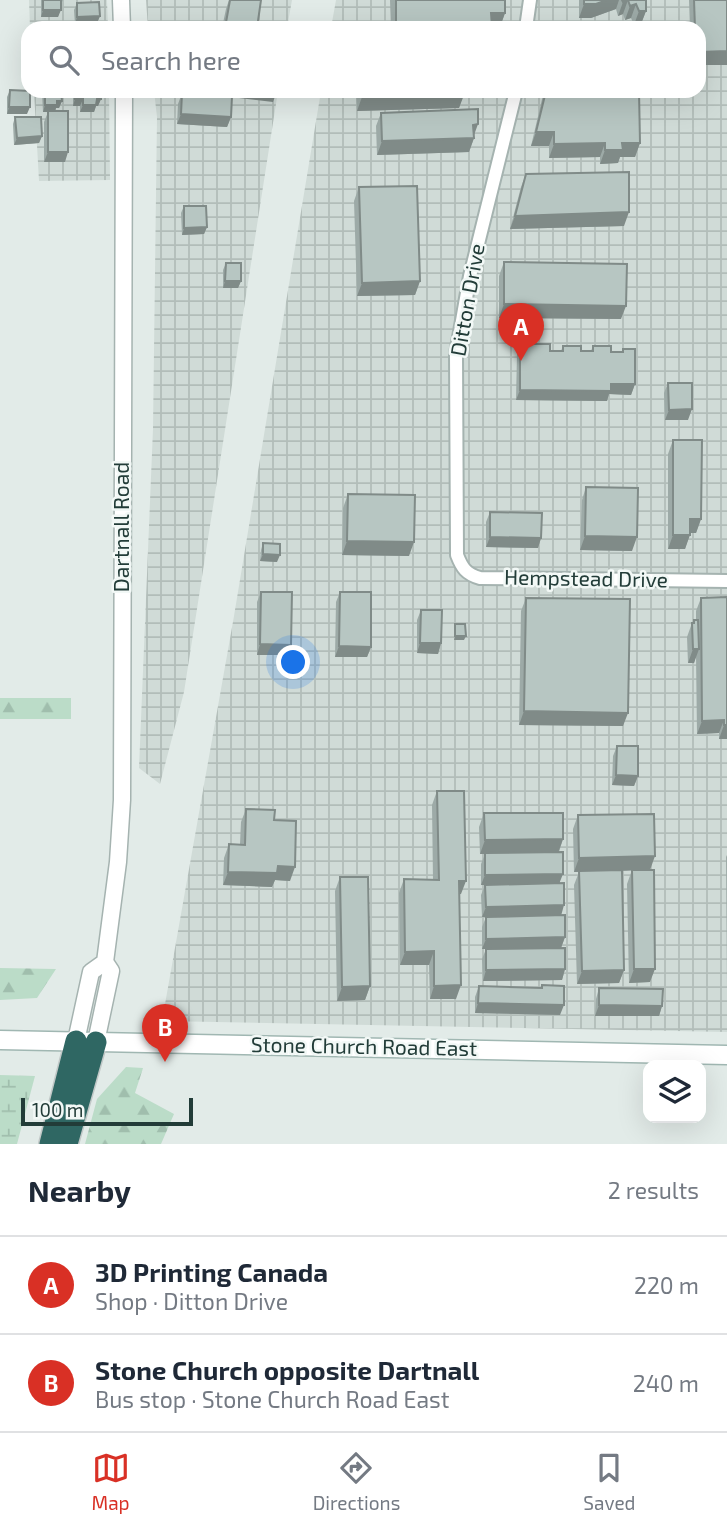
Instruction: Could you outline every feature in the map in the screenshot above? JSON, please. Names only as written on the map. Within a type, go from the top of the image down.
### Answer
[{"type":"highway","points":[[50,1144],[86,1042]]},
{"type":"highway","points":[[67,1144],[86,1042]]},
{"type":"main road","name":"Stone Church Road East","points":[[0,1040],[727,1055]]},
{"type":"street","points":[[121,0],[122,21]]},
{"type":"street","points":[[527,21],[530,0]]},
{"type":"street","name":"Dartnall Road","points":[[86,1042],[91,972],[105,962],[118,862],[122,800],[124,98]]},
{"type":"street","name":"Ditton Drive","points":[[457,555],[456,354],[470,276],[514,98]]},
{"type":"street","name":"Hempstead Drive","points":[[457,555],[462,568],[480,578],[727,581]]},
{"type":"shaded area","points":[[29,0],[107,0],[108,21],[30,21]]},
{"type":"shaded area","points":[[146,0],[292,0],[288,21],[148,21]]},
{"type":"shaded area","points":[[336,0],[727,0],[727,1032],[162,1021],[234,616],[320,98],[706,98],[706,21],[332,21]]},
{"type":"shaded area","points":[[34,98],[109,98],[110,180],[39,181]]},
{"type":"shaded area","points":[[155,98],[277,98],[184,692],[160,784],[139,768],[153,429],[157,117]]},
{"type":"green space","points":[[0,698],[71,698],[71,719],[0,719]]},
{"type":"green space","points":[[0,968],[56,969],[37,998],[0,1000]]},
{"type":"green space","points":[[126,1067],[143,1068],[135,1093],[174,1114],[161,1144],[85,1144],[97,1099]]},
{"type":"green space","points":[[0,1075],[35,1076],[17,1144],[0,1144]]},
{"type":"building","points":[[43,0],[61,0],[61,10],[43,10]]},
{"type":"building","points":[[230,0],[261,0],[258,21],[226,21]]},
{"type":"building","points":[[396,0],[505,0],[505,13],[491,13],[492,21],[396,21]]},
{"type":"building","points":[[584,0],[607,0],[584,4]]},
{"type":"building","points":[[628,0],[646,0],[646,11],[639,11],[636,4],[630,6]]},
{"type":"building","points":[[694,0],[727,0],[727,51],[706,52],[706,21],[695,21]]},
{"type":"building","points":[[99,2],[100,16],[77,17],[77,3]]},
{"type":"building","points":[[10,90],[21,91],[21,98],[30,98],[30,107],[9,107]]},
{"type":"building","points":[[45,98],[62,98],[62,101],[57,101],[57,105],[45,105]]},
{"type":"building","points":[[101,98],[97,99],[96,105],[83,105],[83,99],[75,99]]},
{"type":"building","points":[[182,98],[232,98],[231,117],[181,114]]},
{"type":"building","points":[[544,98],[639,98],[640,143],[622,143],[623,150],[605,150],[605,143],[554,144],[554,132],[536,132]]},
{"type":"building","points":[[478,109],[478,124],[473,125],[474,138],[382,141],[381,113]]},
{"type":"building","points":[[48,111],[68,111],[68,152],[48,152]]},
{"type":"building","points":[[15,117],[41,117],[42,136],[17,138]]},
{"type":"building","points":[[629,172],[629,212],[515,216],[526,174]]},
{"type":"building","points":[[417,186],[420,281],[362,283],[359,187]]},
{"type":"building","points":[[184,206],[206,206],[207,227],[184,228]]},
{"type":"building","points":[[504,262],[627,264],[626,306],[504,304]]},
{"type":"building","points":[[226,263],[241,263],[241,281],[225,281]]},
{"type":"building","points":[[520,344],[550,344],[550,351],[563,351],[563,346],[581,346],[581,351],[593,351],[593,346],[611,346],[611,352],[635,349],[635,384],[611,384],[611,391],[520,390]]},
{"type":"building","points":[[668,383],[692,383],[692,409],[669,410]]},
{"type":"building","points":[[673,440],[702,440],[701,519],[690,519],[690,535],[673,535]]},
{"type":"building","points":[[586,487],[638,488],[637,537],[585,536]]},
{"type":"building","points":[[348,494],[415,495],[414,542],[347,541]]},
{"type":"building","points":[[490,512],[542,513],[541,538],[490,537]]},
{"type":"building","points":[[263,543],[280,544],[280,555],[263,554]]},
{"type":"building","points":[[261,592],[292,592],[291,645],[260,644]]},
{"type":"building","points":[[340,592],[371,592],[371,647],[339,646]]},
{"type":"building","points":[[727,597],[727,725],[724,725],[724,720],[702,721],[701,598]]},
{"type":"building","points":[[526,598],[630,599],[628,713],[524,711]]},
{"type":"building","points":[[421,610],[442,610],[441,643],[420,643]]},
{"type":"building","points":[[694,620],[698,620],[699,649],[693,649]]},
{"type":"building","points":[[455,624],[465,624],[466,636],[455,636]]},
{"type":"building","points":[[617,746],[638,746],[638,776],[616,775]]},
{"type":"building","points":[[437,791],[464,791],[466,881],[459,881],[461,985],[434,986],[434,951],[405,952],[404,879],[439,880]]},
{"type":"building","points":[[246,809],[275,810],[274,820],[296,821],[295,867],[278,866],[277,873],[228,872],[229,844],[245,845]]},
{"type":"building","points":[[484,813],[563,813],[563,839],[485,840]]},
{"type":"building","points":[[654,814],[655,856],[579,858],[578,815]]},
{"type":"building","points":[[563,852],[563,874],[485,875],[485,853]]},
{"type":"building","points":[[622,870],[624,970],[582,971],[579,871]]},
{"type":"building","points":[[632,870],[654,870],[655,969],[634,969]]},
{"type":"building","points":[[340,877],[368,877],[370,986],[342,987]]},
{"type":"building","points":[[564,883],[564,905],[486,907],[485,885]]},
{"type":"building","points":[[565,915],[565,937],[486,939],[486,917]]},
{"type":"building","points":[[565,948],[565,969],[486,970],[486,949]]},
{"type":"building","points":[[542,985],[564,986],[564,1005],[478,1003],[479,986],[542,988]]},
{"type":"building","points":[[599,988],[663,989],[662,1006],[599,1005]]},
{"type":"place","name":"3D Printing Canada","points":[[521,361]]},
{"type":"place","name":"Stone Church opposite Dartnall","points":[[165,1062]]}]
